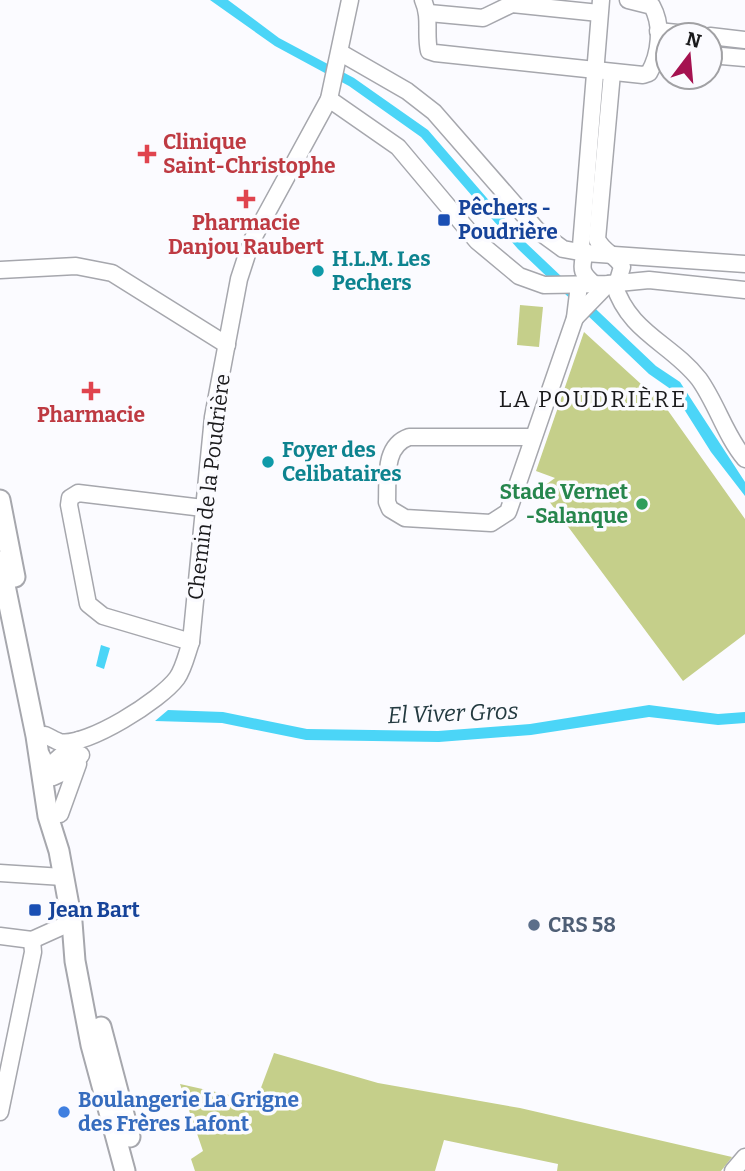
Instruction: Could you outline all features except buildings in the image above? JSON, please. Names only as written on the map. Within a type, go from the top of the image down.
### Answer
[{"type":"street","name":"Chemin de la Poudrière","points":[[48,772],[66,771],[83,744],[134,715],[160,696],[178,677],[191,642],[213,417],[239,279],[251,242],[331,93],[350,0]]},
{"type":"street","points":[[628,0],[652,6],[656,21]]},
{"type":"street","points":[[654,65],[643,75],[612,73],[594,70],[435,54],[429,51],[427,42],[426,7],[483,18],[512,4],[600,6],[594,70],[581,237],[585,253],[581,267],[583,276],[603,284],[619,298],[641,330],[699,379],[745,459]]},
{"type":"street","points":[[724,38],[745,40]]},
{"type":"street","points":[[341,52],[407,90],[434,112],[537,230],[563,249],[585,253],[745,264]]},
{"type":"street","points":[[724,56],[745,58]]},
{"type":"street","points":[[532,437],[409,437],[400,440],[390,454],[387,502],[390,509],[405,518],[497,521],[508,512],[575,318],[603,284],[622,267],[620,261],[601,249],[597,239],[612,73]]},
{"type":"street","points":[[331,93],[398,147],[477,241],[519,276],[544,285],[649,280],[745,290]]},
{"type":"street","points":[[0,271],[76,266],[112,274],[227,345]]},
{"type":"street","points":[[575,318],[603,284]]},
{"type":"street","points":[[191,642],[103,616],[88,604],[69,505],[71,498],[78,493],[203,509]]},
{"type":"street","points":[[0,499],[6,591],[41,735]]},
{"type":"street","points":[[6,563],[24,624],[72,922],[75,961],[92,1045],[125,1171]]},
{"type":"street","points":[[6,591],[24,624]]},
{"type":"street","points":[[41,735],[60,742],[83,744],[60,814],[59,850]]},
{"type":"street","points":[[48,772],[60,814]]},
{"type":"street","points":[[0,873],[63,877]]},
{"type":"street","points":[[0,936],[32,940],[72,922]]},
{"type":"street","points":[[72,922],[85,959],[139,1171]]},
{"type":"street","points":[[0,1112],[3,1084],[33,952],[32,940]]},
{"type":"street","points":[[733,1171],[745,1157]]},
{"type":"green space","points":[[520,305],[543,307],[539,347],[517,345]]},
{"type":"green space","name":"Stade Vernet -Salanque","points":[[584,332],[664,405],[745,519],[745,634],[683,681],[540,489],[555,478],[536,471]]},
{"type":"green space","points":[[274,1053],[378,1083],[520,1108],[732,1157],[721,1171],[557,1171],[558,1164],[444,1140],[435,1171],[195,1171],[191,1159],[203,1151],[180,1084],[256,1101]]},
{"type":"water","points":[[210,0],[228,0],[279,38],[354,78],[428,130],[525,242],[656,366],[680,382],[745,482],[745,496],[711,452],[672,390],[649,374],[518,249],[421,137],[349,86],[275,46]]},
{"type":"water","points":[[101,645],[110,648],[104,669],[96,666]]},
{"type":"water","points":[[649,705],[718,714],[745,712],[745,723],[718,725],[649,717],[531,735],[439,742],[306,740],[222,723],[155,721],[168,710],[223,712],[307,729],[438,731],[530,724]]},
{"type":"place","name":"Clinique Saint-Christophe","points":[[147,154]]},
{"type":"place","name":"Pharmacie Danjou Raubert","points":[[246,199]]},
{"type":"place","name":"Pêchers - Poudrière","points":[[444,220]]},
{"type":"place","name":"H.L.M. Les Pechers","points":[[318,271]]},
{"type":"place","name":"Pharmacie","points":[[91,391]]},
{"type":"place","name":"Foyer des Celibataires","points":[[268,462]]},
{"type":"place","name":"Stade Vernet -Salanque","points":[[642,504]]},
{"type":"place","name":"Jean Bart","points":[[35,910]]},
{"type":"place","name":"CRS 58","points":[[534,925]]},
{"type":"place","name":"Boulangerie La Grigne des Frères Lafont","points":[[64,1112]]},
{"type":"district","name":"LA POUDRIÈRE","points":[[593,399]]},
{"type":"water label","name":"El Viver Gros","points":[[453,713]]}]
